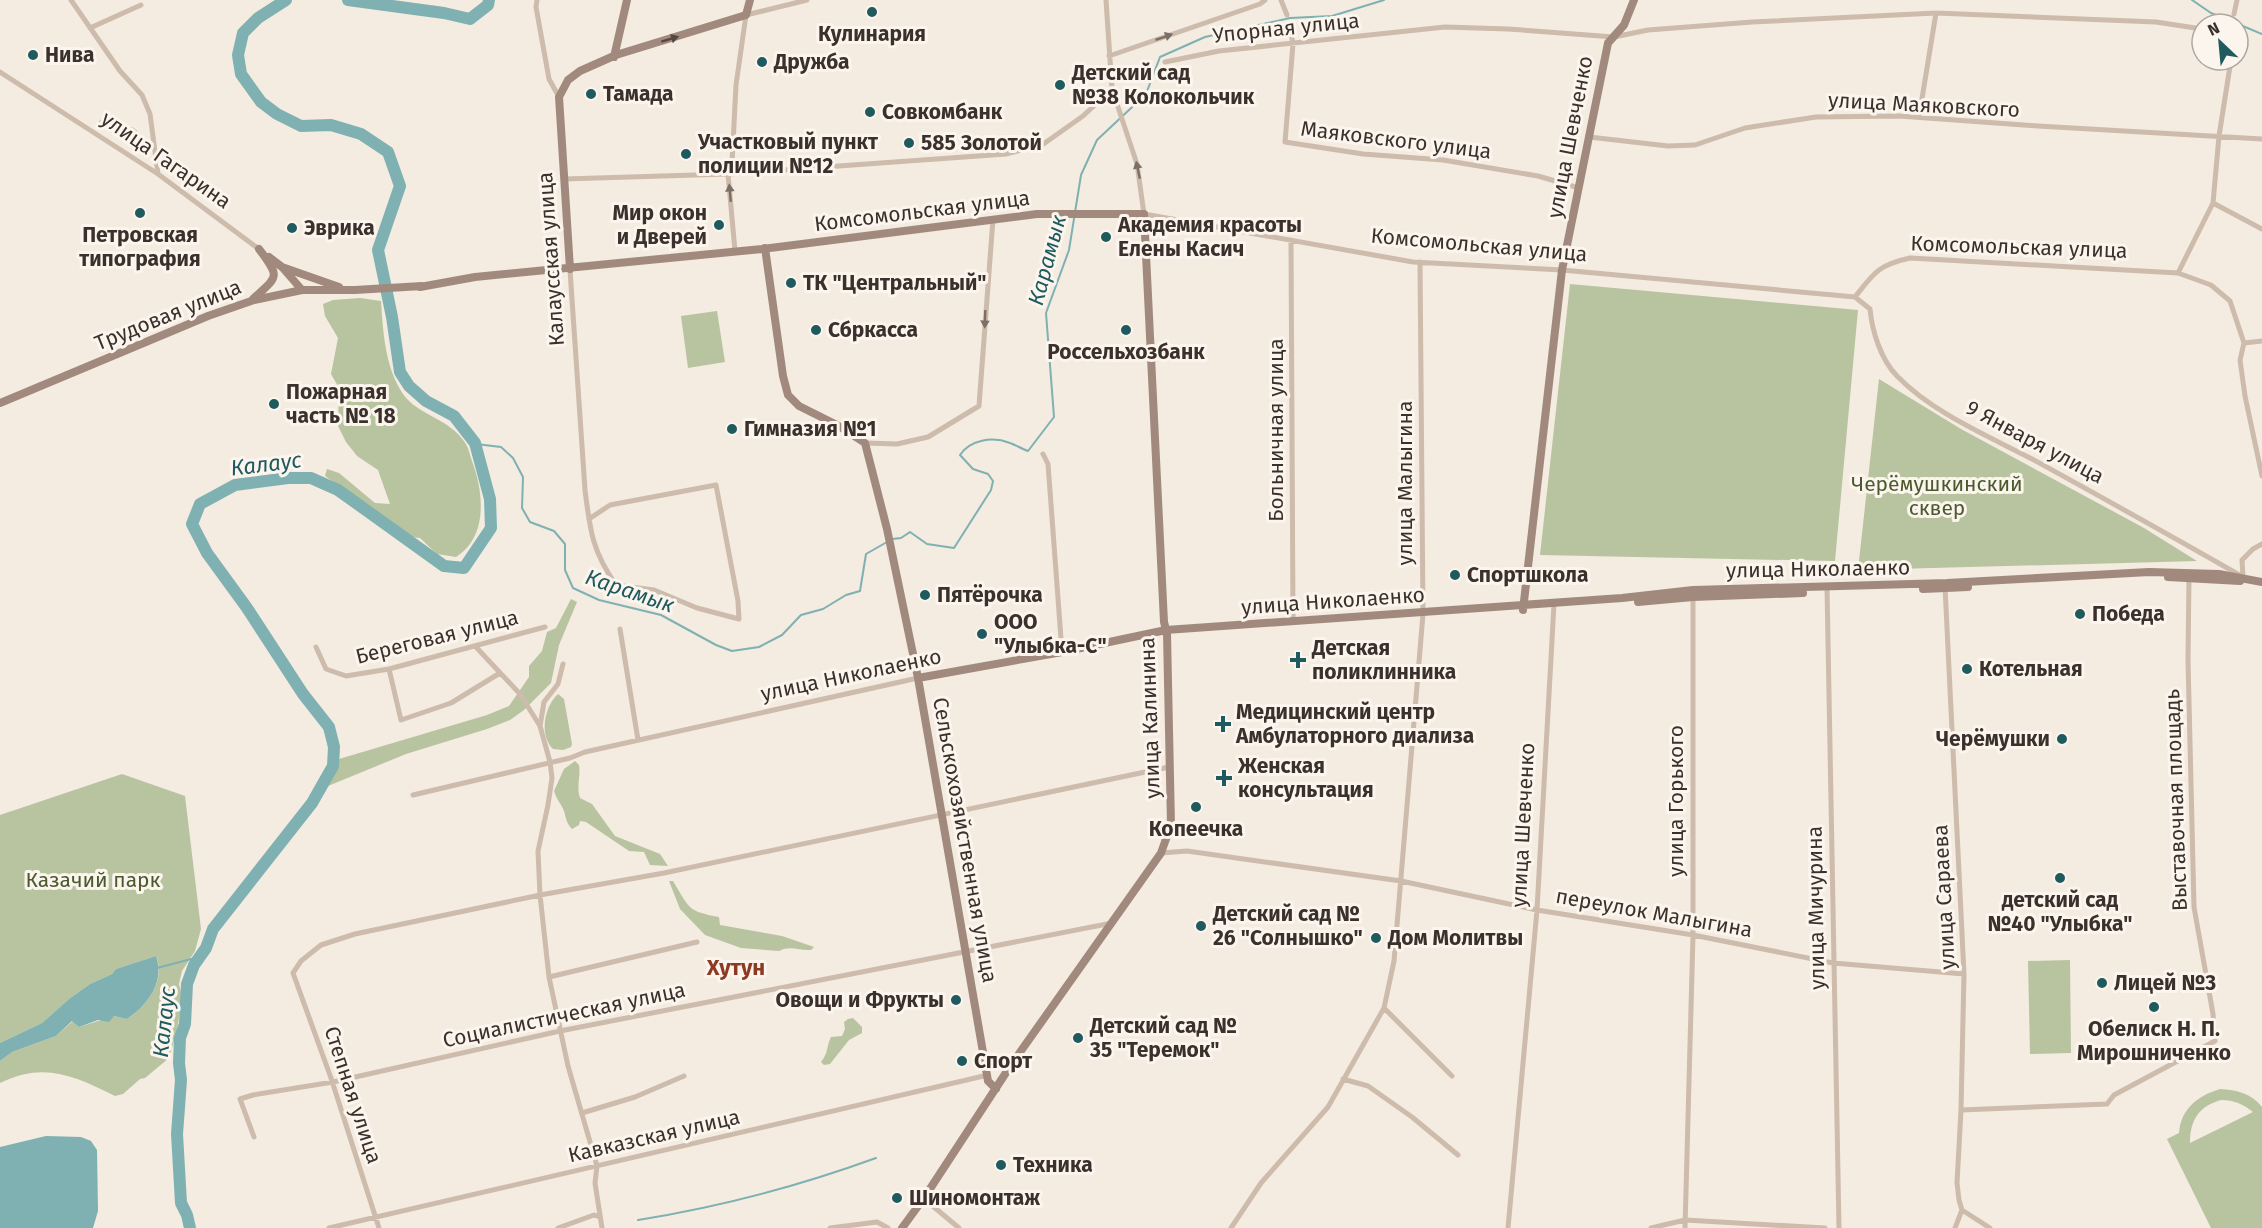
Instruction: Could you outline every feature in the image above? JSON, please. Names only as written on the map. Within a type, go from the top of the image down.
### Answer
[{"type":"main road","points":[[614,57],[627,0]]},
{"type":"main road","points":[[559,97],[568,80],[580,71],[614,57],[746,15],[750,0]]},
{"type":"main road","name":"улица Шевченко","points":[[1523,609],[1562,270],[1608,43],[1624,25],[1634,0]]},
{"type":"main road","name":"Калаусская улица","points":[[559,97],[569,269]]},
{"type":"main road","name":"Комсомольская улица","points":[[356,290],[420,286],[475,277],[877,236],[1037,214],[1144,214]]},
{"type":"main road","name":"улица Калинина","points":[[900,1228],[923,1198],[994,1088],[1161,853],[1171,825],[1144,214]]},
{"type":"main road","points":[[765,248],[783,376],[788,395],[799,406],[837,425],[865,443]]},
{"type":"main road","points":[[250,301],[273,282],[275,273],[271,263],[259,249]]},
{"type":"main road","name":"улица Гагарина","points":[[259,249],[282,267],[302,290]]},
{"type":"main road","points":[[282,267],[328,284],[356,290]]},
{"type":"main road","name":"Трудовая улица","points":[[0,404],[208,316],[250,301],[302,290],[356,290]]},
{"type":"main road","name":"Сельскохозяйственная улица","points":[[865,443],[894,559],[918,678],[944,814],[988,1081],[994,1088]]},
{"type":"main road","name":"улица Николаенко","points":[[1945,586],[2149,572],[2189,575]]},
{"type":"main road","points":[[2189,575],[2243,579],[2262,584]]},
{"type":"main road","name":"улица Николаенко","points":[[1164,630],[1523,609],[1693,593],[1945,586],[2189,575]]},
{"type":"main road","name":"улица Николаенко","points":[[918,678],[1062,652],[1164,630],[1293,621],[1422,616]]},
{"type":"main road","points":[[1109,924],[1158,851],[1167,824],[1168,767]]},
{"type":"street","points":[[71,0],[120,71],[142,95],[150,114],[158,174]]},
{"type":"street","name":"Калаусская улица","points":[[537,0],[536,7],[549,79],[559,97]]},
{"type":"street","points":[[735,251],[728,174],[732,163],[736,85],[746,15],[807,0]]},
{"type":"street","points":[[564,179],[728,174],[1006,154],[1042,145],[1083,116],[1112,89],[1106,0]]},
{"type":"street","points":[[1109,56],[1260,4],[1265,0]]},
{"type":"street","points":[[1281,0],[1287,15]]},
{"type":"street","points":[[90,28],[141,5]]},
{"type":"street","points":[[1919,117],[1936,14]]},
{"type":"street","name":"Упорная улица","points":[[1165,62],[1219,51],[1445,27],[1614,37],[1659,29],[1936,14],[2156,22],[2190,27]]},
{"type":"street","name":"Маяковского улица","points":[[1290,28],[1293,44],[1286,142],[1363,154],[1443,160],[1538,176],[1579,188]]},
{"type":"street","name":"улица Гагарина","points":[[0,72],[158,174],[259,249]]},
{"type":"street","points":[[2178,273],[2213,203],[2219,136],[2229,72]]},
{"type":"street","name":"улица Калинина","points":[[1112,89],[1137,164],[1144,214]]},
{"type":"street","name":"улица Маяковского","points":[[1589,137],[1668,146],[1695,145],[1746,128],[1816,117],[1919,117],[2262,139]]},
{"type":"street","points":[[2213,203],[2262,229]]},
{"type":"street","name":"Комсомольская улица","points":[[1144,214],[1420,262],[1562,270],[1855,297],[1874,273],[1889,263],[1910,258],[2178,273],[2211,285],[2230,301],[2244,343],[2240,360],[2262,476]]},
{"type":"street","points":[[865,443],[897,444],[928,437],[979,406],[993,219]]},
{"type":"street","name":"Больничная улица","points":[[1291,240],[1293,621]]},
{"type":"street","name":"улица Малыгина","points":[[1231,1228],[1261,1183],[1328,1107],[1384,1008],[1394,961],[1422,616],[1420,262]]},
{"type":"street","name":"Калаусская улица","points":[[569,269],[588,519],[593,545],[603,566],[616,585],[654,590],[697,608],[739,619],[738,600],[716,484],[610,505],[588,519]]},
{"type":"street","name":"9 Января улица","points":[[1855,297],[1870,309],[1871,326],[1895,375],[1932,405],[2121,507],[2243,579]]},
{"type":"street","points":[[2244,343],[2262,341]]},
{"type":"street","points":[[1043,454],[1048,464],[1062,652]]},
{"type":"street","points":[[2243,579],[2242,560],[2262,544]]},
{"type":"street","name":"Выставочная площадь","points":[[1961,1110],[2107,1104],[2114,1095],[2215,1041],[2194,907],[2188,660],[2189,575]]},
{"type":"street","name":"улица Сараева","points":[[1945,586],[1964,974],[1957,1183],[1962,1210]]},
{"type":"street","name":"улица Мичурина","points":[[1827,589],[1839,1228]]},
{"type":"street","name":"улица Горького","points":[[1685,1228],[1693,935],[1693,593]]},
{"type":"street","name":"улица Шевченко","points":[[1508,1228],[1537,910],[1554,606]]},
{"type":"street","name":"Береговая улица","points":[[316,647],[326,669],[346,676],[389,669],[545,627]]},
{"type":"street","points":[[620,629],[638,740]]},
{"type":"street","points":[[475,646],[520,694],[540,726],[550,762],[550,787],[538,851],[540,895],[549,977],[560,1031],[597,1166],[595,1183],[602,1228]]},
{"type":"street","points":[[540,726],[544,702],[558,684],[563,664]]},
{"type":"street","points":[[389,669],[401,720],[451,703],[500,673]]},
{"type":"street","name":"улица Николаенко","points":[[413,795],[585,752],[918,678]]},
{"type":"street","points":[[540,895],[664,873],[1168,767]]},
{"type":"street","name":"переулок Малыгина","points":[[1161,853],[1187,851],[1401,882],[1537,910],[1693,935],[1833,963],[1964,974]]},
{"type":"street","name":"Степная улица","points":[[379,1228],[333,1082],[293,973],[311,952],[334,939],[540,895]]},
{"type":"street","name":"Социалистическая улица","points":[[254,1137],[240,1100],[253,1095],[333,1082],[560,1031],[966,950],[1109,924]]},
{"type":"street","points":[[549,977],[697,942]]},
{"type":"street","points":[[1384,1008],[1452,1076]]},
{"type":"street","name":"Кавказская улица","points":[[329,1228],[988,1075]]},
{"type":"street","points":[[582,1113],[635,1096],[684,1076]]},
{"type":"street","points":[[1343,1079],[1368,1086],[1412,1117],[1458,1155]]},
{"type":"street","points":[[923,1198],[959,1228]]},
{"type":"street","points":[[1955,1228],[1962,1210],[1990,1228]]},
{"type":"street","points":[[558,1228],[594,1215],[600,1217]]},
{"type":"street","points":[[1651,1228],[1685,1220],[1825,1228]]},
{"type":"street","points":[[830,1228],[877,1221],[888,1228]]},
{"type":"green space","points":[[101,119],[134,128],[147,140],[145,152],[140,153],[98,123]]},
{"type":"green space","points":[[1570,284],[1858,310],[1835,561],[1540,555]]},
{"type":"green space","points":[[360,298],[381,301],[389,361],[403,394],[416,407],[451,428],[468,448],[479,487],[481,514],[474,538],[456,557],[437,554],[420,538],[412,537],[325,476],[327,469],[339,473],[375,503],[390,504],[378,470],[357,456],[346,442],[338,426],[339,388],[331,374],[338,338],[325,316],[323,304],[333,300]]},
{"type":"green space","points":[[717,311],[725,362],[688,368],[681,316]]},
{"type":"green space","name":"Черёмушкинский сквер","points":[[1879,379],[1961,429],[2144,528],[2197,561],[1858,570]]},
{"type":"green space","points":[[571,599],[577,602],[559,645],[551,683],[524,710],[510,720],[487,729],[406,754],[328,786],[339,759],[487,715],[509,706],[529,677],[529,666],[542,651],[547,632],[556,628]]},
{"type":"green space","points":[[558,694],[564,699],[572,744],[571,747],[563,750],[553,749],[545,729],[549,706]]},
{"type":"green space","points":[[575,761],[579,765],[580,798],[592,804],[615,836],[660,854],[668,866],[650,865],[644,852],[629,851],[586,822],[580,821],[579,825],[572,829],[554,791],[564,769]]},
{"type":"green space","name":"Казачий парк","points":[[122,774],[185,796],[201,929],[195,951],[182,971],[179,984],[182,997],[177,1031],[169,1058],[123,1094],[115,1096],[73,1077],[45,1072],[16,1076],[0,1083],[0,1061],[12,1052],[56,1036],[73,1021],[79,1027],[114,1016],[127,1019],[148,1000],[153,992],[158,975],[156,956],[116,969],[112,974],[90,984],[69,999],[42,1023],[0,1043],[0,815]]},
{"type":"green space","points":[[669,881],[673,881],[690,907],[701,913],[719,917],[720,925],[782,936],[814,947],[811,950],[791,948],[779,951],[741,948],[705,935],[680,909]]},
{"type":"green space","points":[[2070,960],[2071,1053],[2030,1054],[2028,961]]},
{"type":"green space","points":[[853,1018],[862,1027],[862,1033],[849,1040],[830,1064],[824,1065],[821,1062],[831,1037],[842,1036],[845,1029],[844,1022]]},
{"type":"green space","points":[[2220,1089],[2238,1091],[2248,1095],[2262,1107],[2262,1228],[2211,1228],[2167,1139],[2179,1133],[2183,1117],[2197,1100]],"holes":[[[2226,1100],[2238,1103],[2253,1112],[2190,1143],[2190,1135],[2197,1115],[2207,1106]]]},
{"type":"water","points":[[156,956],[158,975],[153,992],[142,1007],[127,1019],[114,1016],[109,1022],[98,1020],[79,1027],[72,1021],[56,1036],[12,1052],[0,1061],[0,1043],[42,1023],[69,999],[90,984],[112,974],[116,969]]},
{"type":"water","points":[[46,1136],[81,1137],[91,1141],[97,1150],[98,1211],[93,1228],[0,1228],[0,1147]]},
{"type":"waterway","name":"Калаус","points":[[190,1228],[181,1203],[177,1134],[181,1080],[180,1038],[185,1024],[187,984],[213,929],[312,803],[333,766],[334,747],[329,727],[303,694],[247,608],[207,553],[192,524],[200,504],[235,485],[288,478],[311,478],[338,490],[444,566],[464,568],[491,528],[490,499],[475,443],[454,416],[426,401],[409,386],[400,372],[392,317],[378,250],[400,186],[388,152],[361,134],[331,125],[301,126],[277,114],[261,102],[241,74],[238,55],[243,33],[258,18],[286,0]]},
{"type":"waterway","name":"Калаус","points":[[348,0],[444,13],[470,19],[488,5],[489,0]]},
{"type":"waterway","name":"Карамык","points":[[892,539],[901,538],[910,532],[927,544],[954,548],[991,490],[993,481],[988,474],[973,469],[960,455],[975,443],[989,440],[1003,441],[1028,451],[1054,417],[1046,313],[1069,250],[1081,175],[1097,140],[1146,94],[1160,57],[1205,37],[1290,18],[1332,16],[1384,0]]},
{"type":"waterway","name":"Карамык","points":[[2192,0],[2210,12]]},
{"type":"waterway","name":"Карамык","points":[[2250,29],[2262,34]]},
{"type":"waterway","name":"Карамык","points":[[476,444],[501,447],[513,458],[523,477],[522,508],[530,522],[554,531],[565,544],[565,570],[573,588],[599,600],[661,615],[716,645],[732,651],[759,647],[782,635],[801,615],[823,609],[846,595],[860,591],[866,554],[887,542]]},
{"type":"waterway","points":[[157,968],[199,957]]},
{"type":"waterway","points":[[638,1220],[759,1195],[876,1158]]},
{"type":"place","name":"Кулинария","points":[[872,12]]},
{"type":"place","name":"Нива","points":[[33,55]]},
{"type":"place","name":"Дружба","points":[[762,62]]},
{"type":"place","name":"Детский сад №38 Колокольчик","points":[[1060,85]]},
{"type":"place","name":"Тамада","points":[[591,94]]},
{"type":"place","name":"Совкомбанк","points":[[870,112]]},
{"type":"place","name":"585 Золотой","points":[[909,143]]},
{"type":"place","name":"Участковый пункт полиции №12","points":[[686,154]]},
{"type":"place","name":"Петровская типография","points":[[140,213]]},
{"type":"place","name":"Мир окон и Дверей","points":[[719,225]]},
{"type":"place","name":"Эврика","points":[[292,228]]},
{"type":"place","name":"Академия красоты Елены Касич","points":[[1106,237]]},
{"type":"place","name":"ТК \"Центральный\"","points":[[791,283]]},
{"type":"place","name":"Сбркасса","points":[[816,330]]},
{"type":"place","name":"Россельхозбанк","points":[[1126,330]]},
{"type":"place","name":"Пожарная часть № 18","points":[[274,404]]},
{"type":"place","name":"Гимназия №1","points":[[732,429]]},
{"type":"place","name":"Спортшкола","points":[[1455,575]]},
{"type":"place","name":"Пятёрочка","points":[[925,595]]},
{"type":"place","name":"Победа","points":[[2080,614]]},
{"type":"place","name":"ООО \"Улыбка-С\"","points":[[982,634]]},
{"type":"place","name":"Детская поликлинника","points":[[1298,660]]},
{"type":"place","name":"Котельная","points":[[1967,669]]},
{"type":"place","name":"Медицинский центр Амбулаторного диализа","points":[[1223,724]]},
{"type":"place","name":"Черёмушки","points":[[2062,739]]},
{"type":"place","name":"Женская консультация","points":[[1224,778]]},
{"type":"place","name":"Копеечка","points":[[1196,807]]},
{"type":"place","name":"детский сад №40 \"Улыбка\"","points":[[2060,878]]},
{"type":"place","name":"Детский сад № 26 \"Солнышко\"","points":[[1201,926]]},
{"type":"place","name":"Дом Молитвы","points":[[1376,938]]},
{"type":"place","name":"Лицей №3","points":[[2102,983]]},
{"type":"place","name":"Овощи и Фрукты","points":[[956,1000]]},
{"type":"place","name":"Обелиск Н. П. Мирошниченко","points":[[2154,1007]]},
{"type":"place","name":"Детский сад № 35 \"Теремок\"","points":[[1078,1038]]},
{"type":"place","name":"Спорт","points":[[962,1061]]},
{"type":"place","name":"Техника","points":[[1001,1165]]},
{"type":"place","name":"Шиномонтаж","points":[[897,1198]]},
{"type":"district","name":"Хутун","points":[[736,967]]}]
